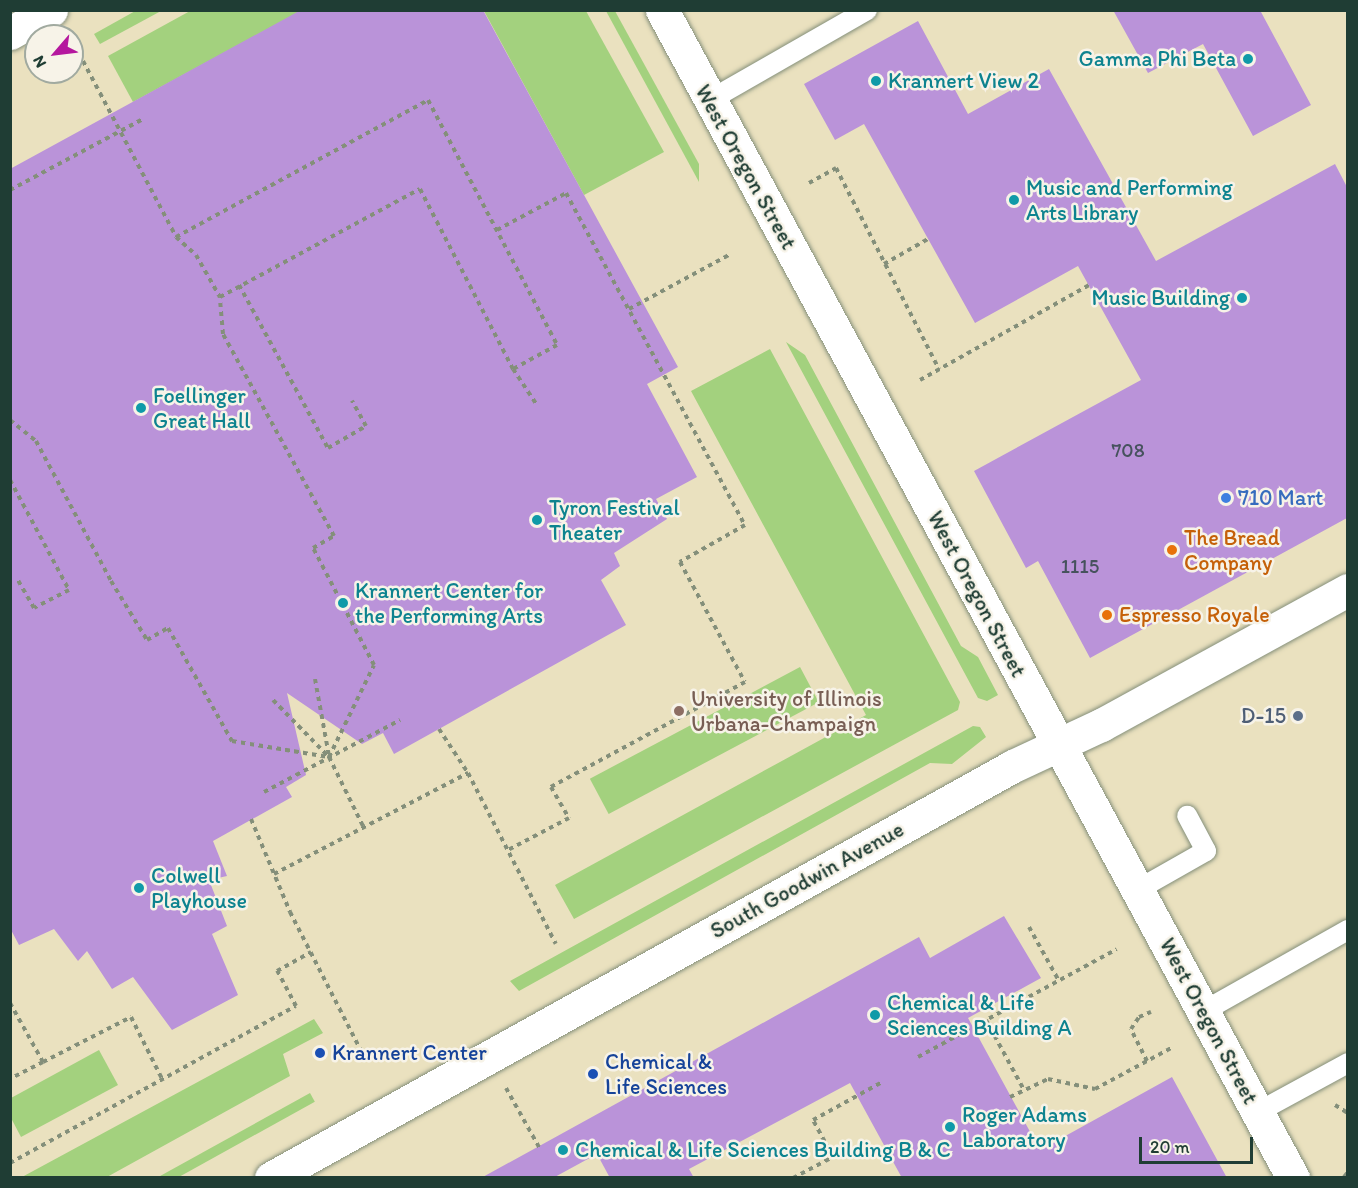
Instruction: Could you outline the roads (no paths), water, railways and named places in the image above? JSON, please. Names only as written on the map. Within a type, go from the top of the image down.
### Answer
[{"type":"street","points":[[10,33],[51,10]]},
{"type":"street","name":"West Oregon Street","points":[[662,10],[1058,745],[1139,889],[1293,1178]]},
{"type":"street","name":"South Goodwin Avenue","points":[[271,1178],[1058,745],[1347,590]]},
{"type":"lane","points":[[710,100],[867,10]]},
{"type":"lane","points":[[1139,889],[1206,851],[1187,816]]},
{"type":"lane","points":[[1204,1011],[1347,930]]},
{"type":"lane","points":[[1258,1112],[1347,1063]]},
{"type":"place","name":"Gamma Phi Beta","points":[[1248,59]]},
{"type":"place","name":"Krannert View 2","points":[[876,81]]},
{"type":"place","name":"Music and Performing Arts Library","points":[[1014,200]]},
{"type":"place","name":"Music Building","points":[[1242,298]]},
{"type":"place","name":"Foellinger Great Hall","points":[[141,408]]},
{"type":"place","name":"710 Mart","points":[[1226,498]]},
{"type":"place","name":"Tyron Festival Theater","points":[[537,520]]},
{"type":"place","name":"The Bread Company","points":[[1172,550]]},
{"type":"place","name":"Krannert Center for the Performing Arts","points":[[343,603]]},
{"type":"place","name":"Espresso Royale","points":[[1107,615]]},
{"type":"place","name":"University of Illinois Urbana-Champaign","points":[[679,711]]},
{"type":"place","name":"D-15","points":[[1298,716]]},
{"type":"place","name":"Colwell Playhouse","points":[[139,888]]},
{"type":"place","name":"Chemical & Life Sciences Building A","points":[[875,1015]]},
{"type":"place","name":"Krannert Center","points":[[320,1053]]},
{"type":"place","name":"Chemical & Life Sciences","points":[[593,1074]]},
{"type":"place","name":"Roger Adams Laboratory","points":[[950,1127]]},
{"type":"place","name":"Chemical & Life Sciences Building B & C","points":[[563,1150]]}]
